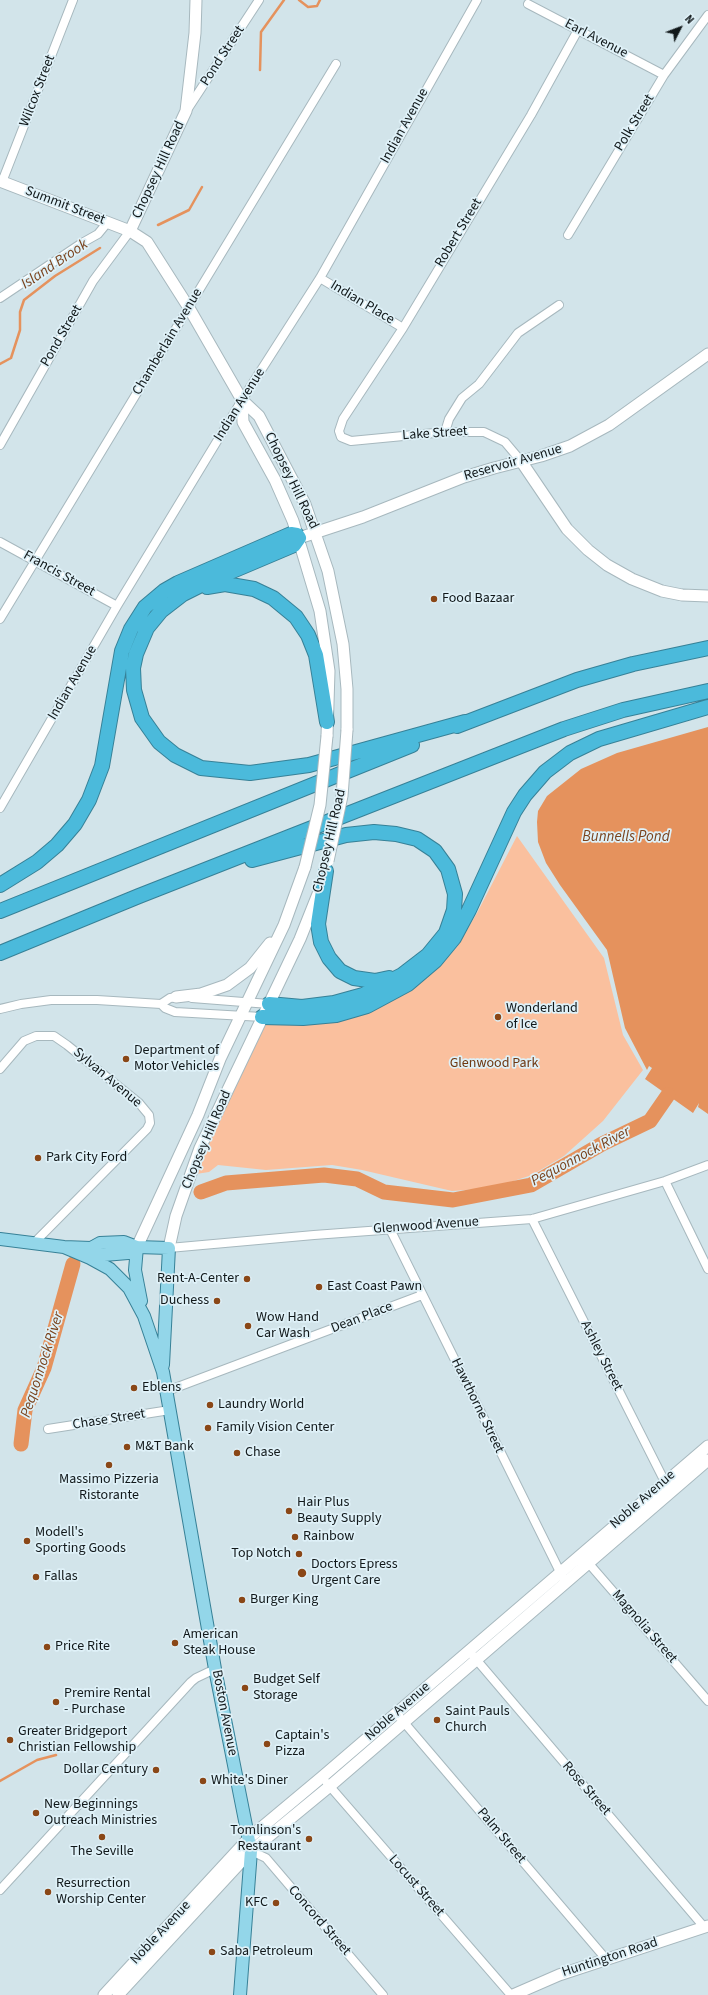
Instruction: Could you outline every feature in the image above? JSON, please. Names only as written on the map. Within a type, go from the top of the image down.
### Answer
[{"type":"highway","points":[[0,885],[51,851],[69,831],[87,804],[102,766],[122,651],[131,629],[145,608],[164,591],[185,579],[291,534],[299,538],[294,545],[209,581],[172,602],[151,622],[140,641],[133,668],[134,690],[142,718],[154,736],[175,755],[194,765],[215,770],[250,774],[289,769],[329,760],[465,722]]},
{"type":"highway","points":[[172,602],[197,589],[225,584],[254,589],[280,602],[296,617],[311,641],[318,663],[327,729]]},
{"type":"highway","points":[[0,911],[465,722],[550,689],[605,671],[662,657],[708,648]]},
{"type":"highway","points":[[0,953],[169,884],[564,729],[654,702],[708,691]]},
{"type":"highway","points":[[262,1017],[303,1018],[341,1013],[382,999],[408,984],[435,961],[454,938],[469,910],[514,812],[528,791],[545,772],[570,753],[599,739],[708,707]]},
{"type":"highway","points":[[169,884],[333,837],[374,832],[410,837],[430,846],[440,856],[452,877],[455,894],[454,910],[446,933],[435,948],[415,966],[377,989],[349,1000],[318,1006],[269,1004]]},
{"type":"highway","points":[[327,866],[319,914],[319,933],[324,950],[334,965],[340,971],[354,978],[375,981],[396,976],[415,966]]},
{"type":"main road","name":"Chopsey Hill Road","points":[[163,1372],[169,1248],[176,1216],[200,1148],[306,925],[327,866],[342,796],[347,730],[346,674],[341,628],[331,584],[316,533],[301,495],[259,416],[242,400],[189,308],[147,242],[130,232],[186,111],[195,33],[196,0]]},
{"type":"main road","name":"Summit Street","points":[[1,182],[130,232]]},
{"type":"main road","name":"Reservoir Avenue","points":[[299,538],[363,518],[464,477],[558,451],[598,432],[708,354]]},
{"type":"main road","name":"Chopsey Hill Road","points":[[144,1316],[135,1270],[138,1247],[198,1115],[220,1059],[284,925],[305,867],[320,805],[327,729],[329,671],[326,640],[316,596],[299,538],[278,486],[243,422],[242,400]]},
{"type":"main road","points":[[522,461],[567,529],[588,550],[607,565],[632,579],[662,591],[682,595],[708,596]]},
{"type":"main road","points":[[176,997],[209,992],[235,980],[255,962],[284,925]]},
{"type":"main road","points":[[0,1239],[64,1247],[90,1258],[118,1276],[135,1297],[144,1316]]},
{"type":"main road","name":"Glenwood Avenue","points":[[64,1247],[91,1248],[104,1243],[124,1242],[138,1247],[169,1248]]},
{"type":"main road","name":"Boston Avenue","points":[[144,1316],[163,1372],[167,1391],[215,1669],[251,1851],[240,1995]]},
{"type":"main road","name":"Noble Avenue","points":[[104,1995],[249,1838],[399,1717],[476,1660],[566,1582],[584,1558],[664,1482],[707,1448]]},
{"type":"main road","name":"Noble Avenue","points":[[118,1995],[251,1851],[330,1786],[399,1717],[469,1651],[560,1573],[584,1558],[671,1492],[708,1460]]},
{"type":"main road","name":"Huntington Road","points":[[515,1994],[559,1975],[706,1926]]},
{"type":"street","name":"Wilcox Street","points":[[1,182],[73,0]]},
{"type":"street","name":"Pond Street","points":[[186,111],[259,0]]},
{"type":"street","name":"Indian Avenue","points":[[0,808],[117,606],[242,400],[320,278],[476,0]]},
{"type":"street","name":"Earl Avenue","points":[[528,4],[664,75]]},
{"type":"street","name":"Polk Street","points":[[568,235],[664,75],[708,16]]},
{"type":"street","name":"Robert Street","points":[[339,434],[339,427],[343,419],[403,328],[531,115],[578,30]]},
{"type":"street","name":"Chamberlain Avenue","points":[[0,619],[336,64]]},
{"type":"street","points":[[0,298],[82,243],[98,234],[107,223]]},
{"type":"street","name":"Pond Street","points":[[0,445],[93,281],[130,232]]},
{"type":"street","name":"Indian Place","points":[[320,278],[403,328]]},
{"type":"street","points":[[445,432],[450,419],[462,398],[479,384],[518,333],[559,305]]},
{"type":"street","name":"Lake Street","points":[[339,434],[344,439],[352,440],[445,432],[476,432],[490,434],[505,442],[522,461]]},
{"type":"street","name":"Francis Street","points":[[0,542],[117,606]]},
{"type":"street","points":[[0,1010],[21,1004],[51,1000],[92,1000],[161,1004],[170,998],[176,997],[248,1001],[269,1004]]},
{"type":"street","points":[[161,1004],[165,1008],[175,1012],[262,1017]]},
{"type":"street","name":"Sylvan Avenue","points":[[0,1069],[24,1041],[36,1036],[54,1036],[67,1044],[139,1103],[149,1115],[150,1123],[147,1129],[34,1243]]},
{"type":"street","name":"Glenwood Avenue","points":[[169,1248],[390,1229],[532,1219],[665,1182],[708,1165]]},
{"type":"street","points":[[665,1182],[708,1269]]},
{"type":"street","name":"Ashley Street","points":[[532,1219],[664,1482],[671,1492]]},
{"type":"street","name":"Hawthorne Street","points":[[390,1229],[560,1573],[566,1582]]},
{"type":"street","name":"Dean Place","points":[[167,1391],[422,1295]]},
{"type":"street","name":"Chase Street","points":[[48,1429],[170,1410]]},
{"type":"street","name":"Magnolia Street","points":[[584,1558],[708,1701]]},
{"type":"street","name":"Rose Street","points":[[469,1651],[706,1926]]},
{"type":"street","points":[[0,1890],[191,1682],[215,1669]]},
{"type":"street","name":"Palm Street","points":[[399,1717],[606,1959]]},
{"type":"street","name":"Locust Street","points":[[322,1778],[515,1994]]},
{"type":"street","name":"Concord Street","points":[[251,1851],[266,1858],[383,1995]]},
{"type":"green space","name":"Glenwood Park","points":[[517,836],[604,958],[623,1035],[643,1070],[603,1121],[564,1156],[532,1175],[492,1188],[452,1191],[362,1170],[332,1165],[266,1170],[218,1165],[209,1172],[196,1174],[247,1048],[266,1010],[396,989],[449,956],[457,947],[477,913]]},
{"type":"water","name":"Bunnells Pond","points":[[708,727],[708,1114],[698,1107],[699,1103],[693,1113],[645,1079],[652,1068],[649,1066],[647,1070],[625,1028],[607,950],[546,863],[538,842],[537,822],[538,811],[547,796],[581,769],[617,753]]},
{"type":"waterway","name":"Island Brook","points":[[260,70],[261,32],[284,0]]},
{"type":"waterway","name":"Island Brook","points":[[299,0],[308,7],[317,6],[320,0]]},
{"type":"waterway","name":"Island Brook","points":[[158,225],[189,210],[202,187]]},
{"type":"waterway","name":"Island Brook","points":[[0,364],[11,358],[20,330],[20,312],[24,300],[55,276],[100,248]]},
{"type":"waterway","name":"Pequonnock River","points":[[201,1192],[226,1183],[324,1175],[357,1179],[384,1192],[453,1200],[531,1185],[602,1144],[650,1121],[668,1095]]},
{"type":"waterway","name":"Pequonnock River","points":[[21,1444],[25,1410],[44,1368],[73,1264]]},
{"type":"waterway","name":"Pequonnock River","points":[[0,1781],[37,1760],[56,1755]]},
{"type":"place","name":"Food Bazaar","points":[[434,599]]},
{"type":"place","name":"Wonderland of Ice","points":[[498,1017]]},
{"type":"place","name":"Department of Motor Vehicles","points":[[126,1059]]},
{"type":"place","name":"Park City Ford","points":[[38,1158]]},
{"type":"place","name":"Rent-A-Center","points":[[247,1279]]},
{"type":"place","name":"East Coast Pawn","points":[[319,1287]]},
{"type":"place","name":"Duchess","points":[[217,1301]]},
{"type":"place","name":"Wow Hand Car Wash","points":[[248,1326]]},
{"type":"place","name":"Eblens","points":[[134,1388]]},
{"type":"place","name":"Laundry World","points":[[210,1405]]},
{"type":"place","name":"Family Vision Center","points":[[208,1428]]},
{"type":"place","name":"M&T Bank","points":[[127,1447]]},
{"type":"place","name":"Chase","points":[[237,1453]]},
{"type":"place","name":"Massimo Pizzeria Ristorante","points":[[109,1465]]},
{"type":"place","name":"Hair Plus Beauty Supply","points":[[289,1511]]},
{"type":"place","name":"Rainbow","points":[[295,1537]]},
{"type":"place","name":"Modell's Sporting Goods","points":[[27,1541]]},
{"type":"place","name":"Top Notch","points":[[299,1554]]},
{"type":"place","name":"Doctors Epress Urgent Care","points":[[302,1573]]},
{"type":"place","name":"Fallas","points":[[36,1577]]},
{"type":"place","name":"Burger King","points":[[242,1600]]},
{"type":"place","name":"American Steak House","points":[[175,1643]]},
{"type":"place","name":"Price Rite","points":[[47,1647]]},
{"type":"place","name":"Budget Self Storage","points":[[245,1688]]},
{"type":"place","name":"Premire Rental - Purchase","points":[[56,1702]]},
{"type":"place","name":"Saint Pauls Church","points":[[437,1720]]},
{"type":"place","name":"Greater Bridgeport Christian Fellowship","points":[[10,1740]]},
{"type":"place","name":"Captain's Pizza","points":[[267,1744]]},
{"type":"place","name":"Dollar Century","points":[[156,1770]]},
{"type":"place","name":"White's Diner","points":[[203,1781]]},
{"type":"place","name":"New Beginnings Outreach Ministries","points":[[36,1813]]},
{"type":"place","name":"The Seville","points":[[102,1837]]},
{"type":"place","name":"Tomlinson's Restaurant","points":[[309,1839]]},
{"type":"place","name":"Resurrection Worship Center","points":[[48,1892]]},
{"type":"place","name":"KFC","points":[[276,1903]]},
{"type":"place","name":"Saba Petroleum","points":[[212,1952]]}]
